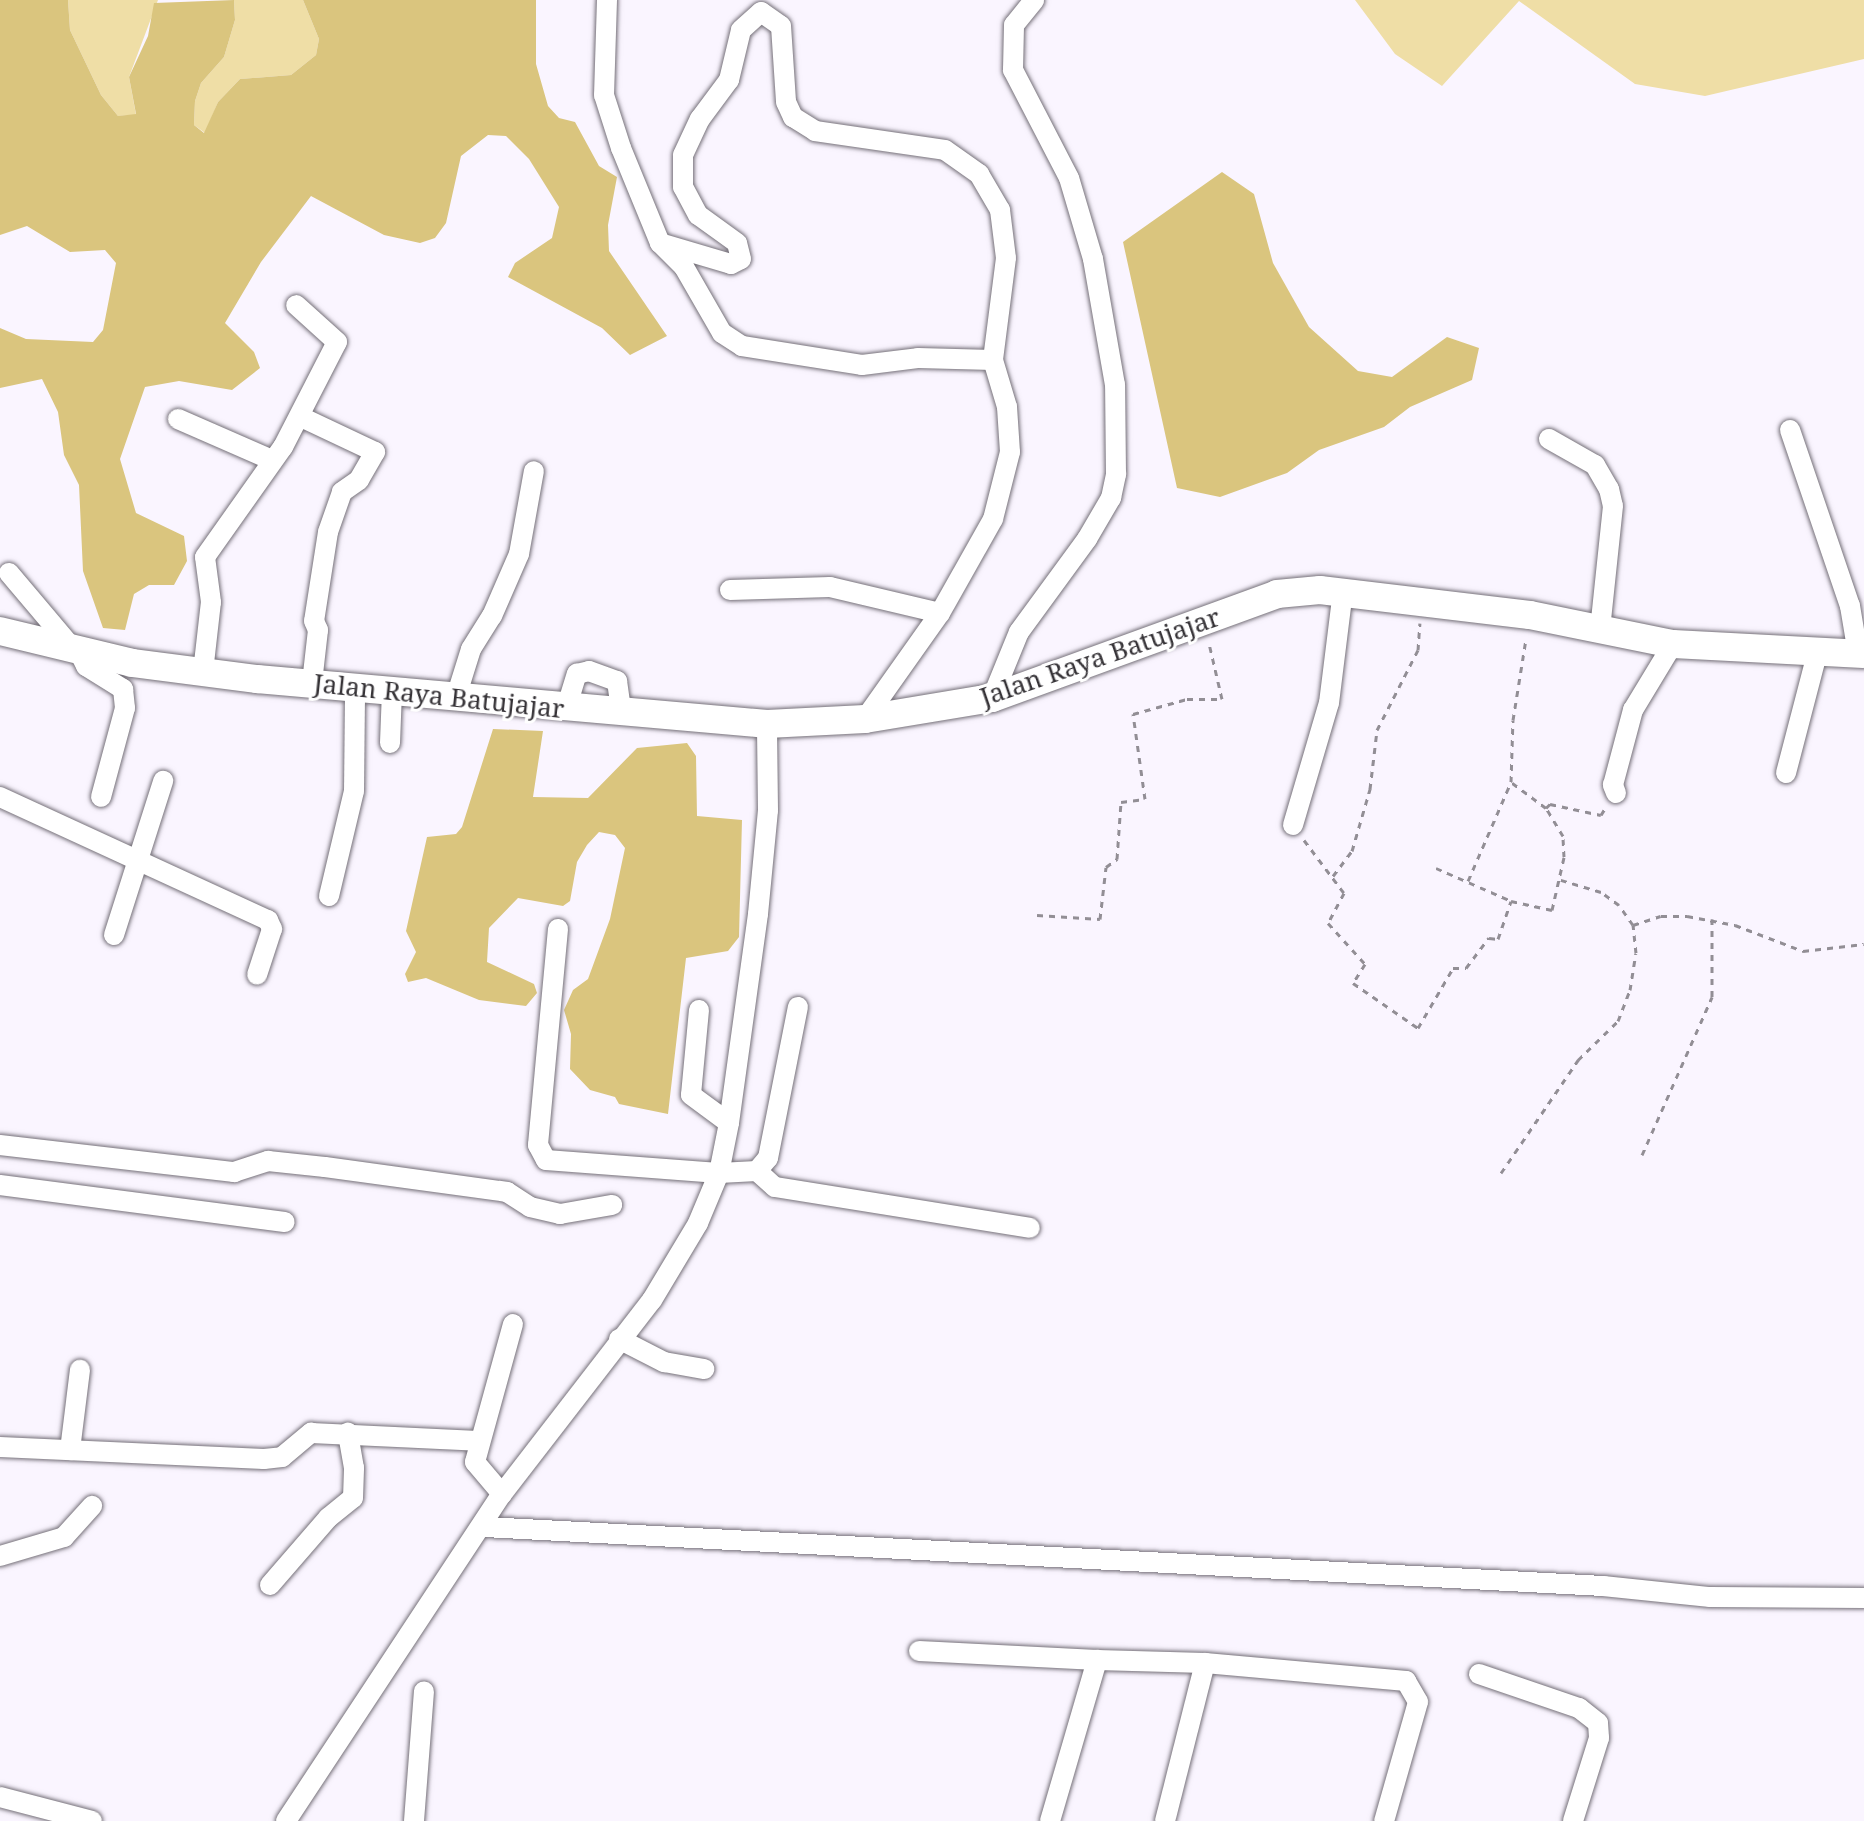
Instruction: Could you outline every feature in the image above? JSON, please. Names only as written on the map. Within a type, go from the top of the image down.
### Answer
[{"type":"highway","name":"Jalan Raya Batujajar","points":[[0,631],[77,652],[203,672],[566,709],[767,724],[865,719],[992,698],[1277,594],[1343,590],[1530,615],[1673,644],[1861,654]]},
{"type":"street","points":[[607,0],[604,95],[660,243],[684,267],[722,333],[742,346],[862,365],[918,358],[993,360]]},
{"type":"street","points":[[992,698],[1019,632],[1087,539],[1111,498],[1116,474],[1115,385],[1093,259],[1069,178],[1013,70],[1014,25],[1034,0]]},
{"type":"street","points":[[660,243],[731,264],[741,259],[737,243],[698,215],[683,187],[683,155],[700,119],[729,80],[741,30],[761,12],[781,26],[786,102],[793,117],[815,131],[945,150],[979,174],[1000,210],[1006,258],[993,360],[1007,407],[1010,452],[993,519],[940,613],[865,719]]},
{"type":"street","points":[[203,672],[211,602],[205,557],[301,417],[337,342],[296,305]]},
{"type":"street","points":[[301,417],[375,452],[359,480],[342,492],[328,532],[314,621],[312,683]]},
{"type":"street","points":[[178,419],[272,460]]},
{"type":"street","points":[[1790,430],[1850,606],[1861,654]]},
{"type":"street","points":[[1549,439],[1595,465],[1609,489],[1613,506],[1600,629]]},
{"type":"street","points":[[456,697],[471,649],[492,616],[519,554],[534,471]]},
{"type":"street","points":[[9,573],[86,666],[123,689],[123,719],[101,797]]},
{"type":"street","points":[[730,590],[830,587],[940,613]]},
{"type":"street","points":[[1293,825],[1329,703],[1343,590]]},
{"type":"street","points":[[1616,793],[1613,785],[1633,710],[1673,644]]},
{"type":"street","points":[[1786,773],[1817,654]]},
{"type":"street","points":[[566,709],[577,674],[589,671],[617,681],[621,711]]},
{"type":"street","points":[[329,896],[354,791],[355,687]]},
{"type":"street","points":[[390,743],[392,690]]},
{"type":"street","points":[[286,1821],[485,1527],[502,1494],[652,1300],[698,1223],[719,1173],[729,1123],[758,914],[768,810],[767,724]]},
{"type":"street","points":[[114,935],[163,781]]},
{"type":"street","points":[[0,797],[268,920],[272,929],[257,975]]},
{"type":"street","points":[[558,929],[540,1153],[546,1160],[719,1173],[757,1171],[775,1187],[1030,1228]]},
{"type":"street","points":[[757,1171],[768,1158],[798,1007]]},
{"type":"street","points":[[699,1010],[691,1095],[729,1123]]},
{"type":"street","points":[[0,1145],[234,1172],[268,1161],[325,1167],[507,1192],[530,1207],[560,1214],[612,1205]]},
{"type":"street","points":[[0,1185],[285,1222]]},
{"type":"street","points":[[502,1494],[478,1470],[478,1441],[513,1324]]},
{"type":"street","points":[[619,1339],[664,1362],[704,1369]]},
{"type":"street","points":[[70,1450],[80,1370]]},
{"type":"street","points":[[0,1447],[264,1459],[282,1457],[302,1435],[348,1433],[478,1441]]},
{"type":"street","points":[[270,1585],[328,1518],[353,1498],[354,1468],[348,1433]]},
{"type":"street","points":[[0,1556],[64,1537],[92,1506]]},
{"type":"street","points":[[485,1527],[1562,1583],[1710,1597],[1864,1598]]},
{"type":"street","points":[[919,1651],[1205,1663],[1412,1685],[1418,1702],[1415,1722],[1384,1821]]},
{"type":"street","points":[[1050,1821],[1097,1660]]},
{"type":"street","points":[[1165,1821],[1205,1663]]},
{"type":"street","points":[[1479,1674],[1579,1708],[1598,1723],[1599,1738],[1573,1821]]},
{"type":"street","points":[[414,1821],[424,1691]]},
{"type":"street","points":[[0,1797],[92,1821]]},
{"type":"path","points":[[1332,877],[1352,851],[1361,823],[1377,730],[1418,650],[1423,600]]},
{"type":"path","points":[[1468,881],[1511,782],[1513,720],[1530,615]]},
{"type":"path","points":[[1037,915],[1100,919],[1106,867],[1117,859],[1121,802],[1145,799],[1133,714],[1187,699],[1222,699],[1209,642]]},
{"type":"path","points":[[1436,868],[1511,901],[1552,910],[1561,880],[1563,836],[1546,808],[1511,782]]},
{"type":"path","points":[[1546,808],[1550,804],[1601,815],[1616,793]]},
{"type":"path","points":[[1293,825],[1344,893],[1328,923],[1365,964],[1353,983],[1418,1028],[1453,968],[1466,968],[1489,938],[1498,939],[1511,901]]},
{"type":"path","points":[[1501,1173],[1578,1060],[1618,1021],[1636,953],[1633,925],[1619,905],[1601,892],[1561,880]]},
{"type":"path","points":[[1633,925],[1661,916],[1712,919],[1803,951],[1864,944]]},
{"type":"path","points":[[1642,1155],[1656,1133],[1712,997],[1712,919]]},
{"type":"shaded area","points":[[0,0],[68,0],[70,30],[101,95],[118,116],[136,114],[129,77],[148,36],[154,3],[234,0],[235,20],[224,57],[201,83],[195,101],[194,125],[204,133],[218,102],[240,79],[291,75],[316,55],[319,39],[303,0],[536,0],[536,64],[548,106],[559,118],[575,122],[599,166],[617,177],[608,225],[609,251],[667,336],[630,355],[602,328],[508,277],[515,263],[552,238],[559,207],[529,159],[506,136],[488,135],[461,156],[446,223],[435,238],[420,243],[384,235],[311,196],[261,262],[225,323],[254,352],[260,368],[232,390],[179,381],[145,387],[120,459],[136,513],[184,536],[187,561],[174,585],[149,585],[134,594],[125,630],[103,628],[83,571],[79,485],[64,455],[58,412],[42,379],[0,388],[0,328],[26,339],[93,342],[103,330],[116,263],[105,250],[70,252],[27,226],[0,235]]},
{"type":"shaded area","points":[[68,0],[158,0],[129,77],[136,115],[118,116],[101,95],[70,30]]},
{"type":"shaded area","points":[[234,0],[303,0],[319,39],[316,55],[291,75],[240,79],[218,102],[205,133],[194,125],[195,101],[201,83],[224,57],[235,20]]},
{"type":"shaded area","points":[[1355,0],[1864,0],[1864,59],[1705,96],[1635,84],[1519,1],[1442,86],[1395,54]]},
{"type":"shaded area","points":[[1222,172],[1254,194],[1273,263],[1309,327],[1358,371],[1392,377],[1447,337],[1479,348],[1472,380],[1410,407],[1384,427],[1319,450],[1287,473],[1220,497],[1177,488],[1123,242]]},
{"type":"shaded area","points":[[493,729],[543,731],[533,797],[588,798],[637,748],[687,743],[696,756],[697,816],[742,820],[739,937],[728,951],[686,958],[668,1114],[619,1104],[615,1097],[590,1090],[570,1069],[571,1034],[564,1010],[573,990],[588,979],[610,919],[625,848],[615,835],[599,832],[587,845],[577,862],[570,901],[563,906],[518,898],[489,928],[487,962],[534,984],[537,993],[526,1006],[479,1000],[426,978],[408,982],[405,974],[416,952],[406,931],[427,837],[456,834],[462,827]]}]
